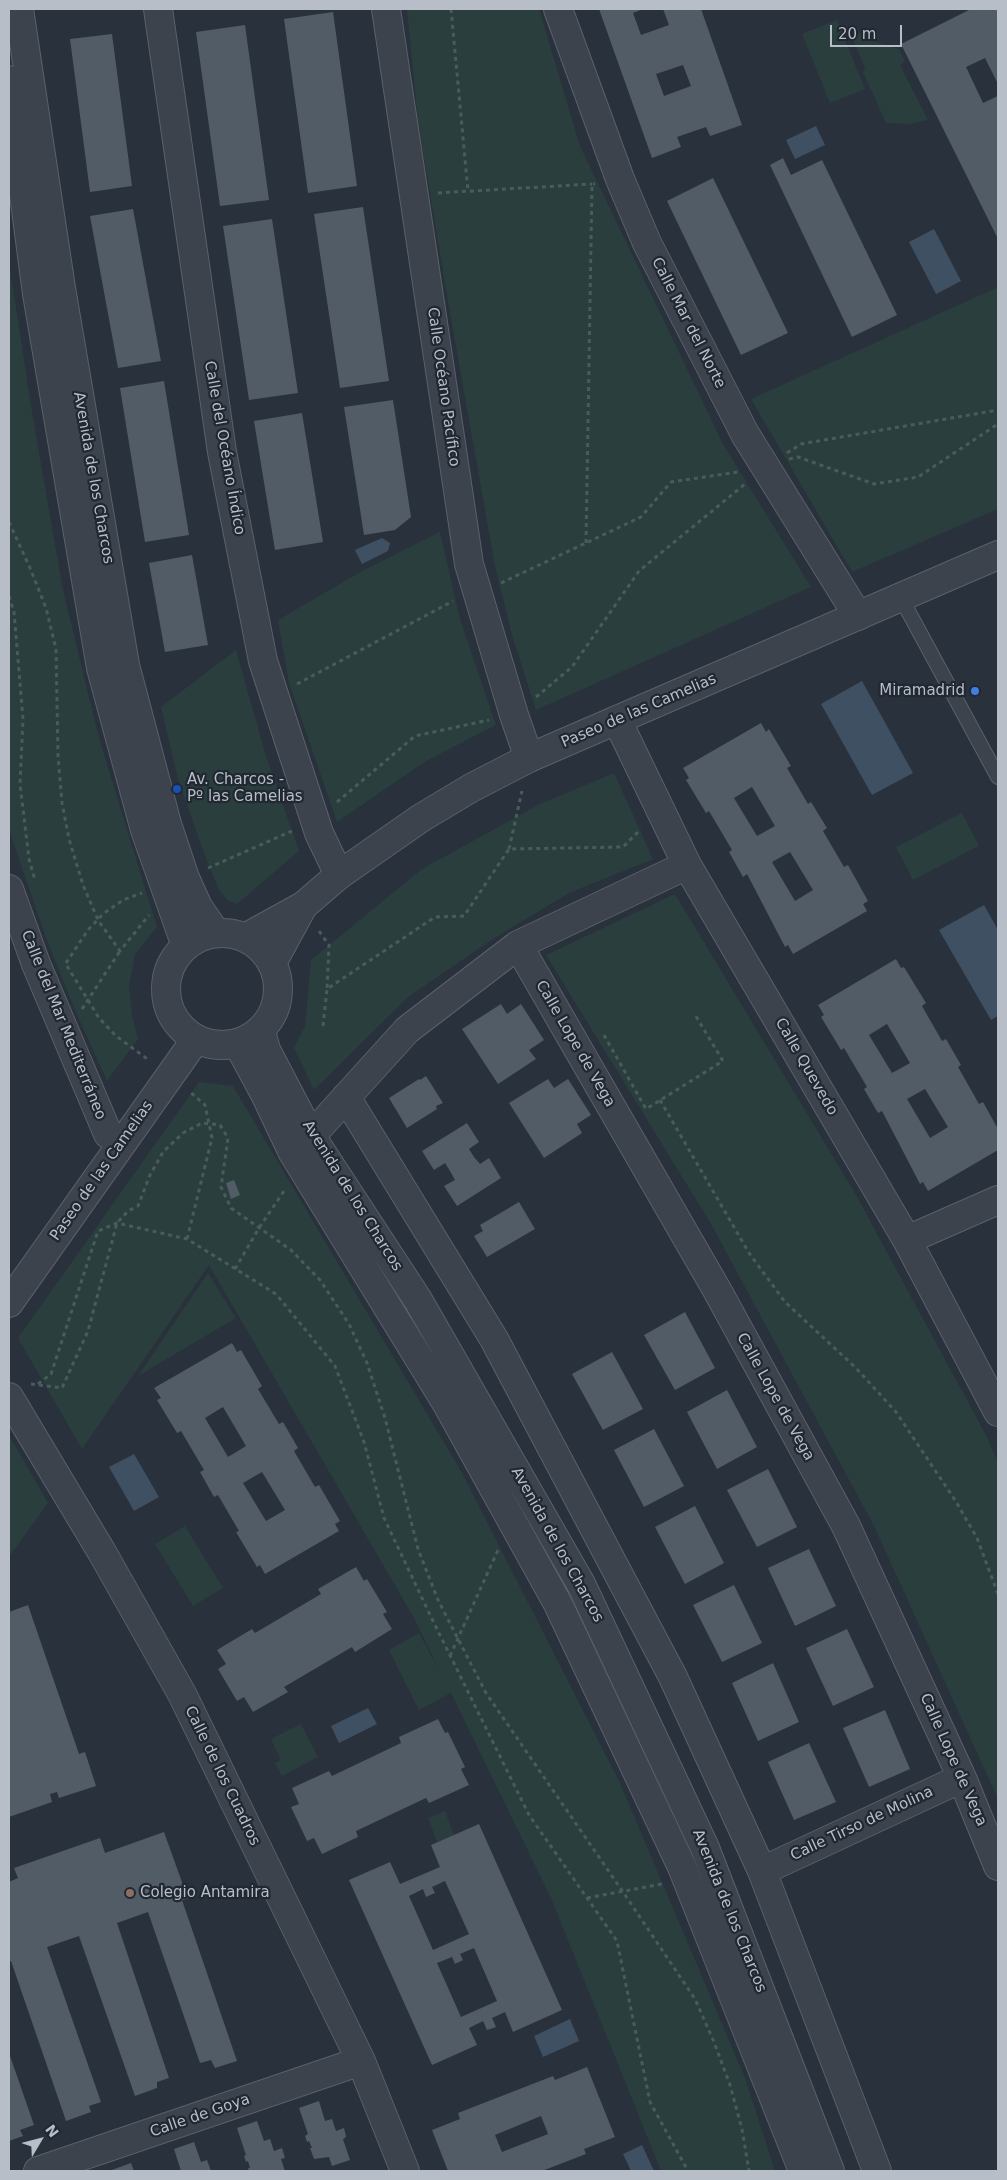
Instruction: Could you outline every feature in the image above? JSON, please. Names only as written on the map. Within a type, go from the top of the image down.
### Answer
[{"type":"street","name":"Avenida de los Charcos","points":[[19,9],[63,298],[125,665],[167,824],[184,878],[198,907],[216,933]]},
{"type":"street","name":"Calle del Océano Índico","points":[[158,9],[222,452],[263,661],[319,833],[339,876]]},
{"type":"street","name":"Calle Océano Pacífico","points":[[386,9],[469,564],[514,715],[529,758]]},
{"type":"street","name":"Calle Mar del Norte","points":[[558,9],[620,179],[647,243],[745,434],[858,616]]},
{"type":"street","name":"Avenida de los Charcos","points":[[9,80],[36,294],[101,668],[145,830],[186,946]]},
{"type":"street","name":"Paseo de las Camelias","points":[[303,906],[339,876],[421,818],[471,788],[529,758],[998,555]]},
{"type":"street","name":"Calle Quevedo","points":[[617,720],[687,865],[907,1240],[998,1412]]},
{"type":"street","points":[[311,1136],[407,1030],[518,945],[687,865]]},
{"type":"street","name":"Calle del Mar Mediterráneo","points":[[9,889],[36,964],[108,1134]]},
{"type":"street","points":[[245,938],[303,906]]},
{"type":"street","points":[[272,963],[303,906]]},
{"type":"street","points":[[216,933],[245,938],[256,944],[272,963],[278,986],[278,1001],[272,1017],[250,1037],[214,1045],[189,1034],[174,1018],[168,1005],[166,988],[169,970],[186,946],[199,938],[216,933]]},
{"type":"street","name":"Calle Lope de Vega","points":[[518,945],[717,1290],[846,1526],[962,1778],[998,1866]]},
{"type":"street","name":"Paseo de las Camelias","points":[[9,1304],[189,1034]]},
{"type":"street","name":"Avenida de los Charcos","points":[[250,1037],[266,1050],[311,1136],[418,1300],[581,1584],[705,1848],[830,2171]]},
{"type":"street","name":"Avenida de los Charcos","points":[[250,1037],[265,1094],[293,1154],[447,1404],[558,1604],[682,1867],[803,2171]]},
{"type":"street","name":"Paseo de las Camelias","points":[[9,1273],[108,1134],[163,1071]]},
{"type":"street","points":[[346,1097],[494,1339],[673,1677],[762,1871],[877,2171]]},
{"type":"street","points":[[907,1240],[998,1200]]},
{"type":"street","name":"Calle de los Cuadros","points":[[15,1394],[182,1694],[361,2061],[404,2171]]},
{"type":"street","name":"Calle Tirso de Molina","points":[[762,1871],[962,1778]]},
{"type":"street","name":"Calle de Goya","points":[[38,2171],[361,2061]]},
{"type":"lane","points":[[901,598],[998,777]]},
{"type":"path","points":[[451,9],[468,191]]},
{"type":"path","points":[[414,195],[592,184],[620,179]]},
{"type":"path","points":[[586,542],[592,184]]},
{"type":"path","points":[[273,691],[293,686],[453,602],[478,594],[641,517],[671,482],[766,467],[801,444],[998,410]]},
{"type":"path","points":[[9,522],[46,608],[56,649],[59,765],[62,803],[69,839],[83,885],[98,920],[120,951]]},
{"type":"path","points":[[9,596],[14,612],[23,719],[20,784],[29,859],[36,885]]},
{"type":"path","points":[[327,989],[435,917],[464,916],[509,849],[529,758]]},
{"type":"path","points":[[509,849],[623,848],[661,809]]},
{"type":"path","points":[[64,1031],[88,1001],[120,951],[144,919],[168,894]]},
{"type":"path","points":[[303,906],[329,946],[323,1026]]},
{"type":"path","points":[[62,955],[99,1018],[116,1036],[205,1105],[212,1138],[187,1239]]},
{"type":"path","points":[[604,1035],[646,1109],[723,1061],[694,1013]]},
{"type":"path","points":[[660,1100],[749,1254],[785,1302],[856,1368],[896,1412],[955,1500],[977,1538],[998,1594]]},
{"type":"path","points":[[15,1394],[38,1385],[51,1374],[98,1232],[117,1223],[128,1211],[138,1206],[150,1175],[164,1152],[183,1133],[202,1123],[220,1125],[228,1138],[221,1187],[231,1208],[291,1250],[320,1280],[349,1324],[367,1363],[385,1418],[418,1549],[438,1600],[486,1694],[624,1892],[695,1999],[730,2086],[742,2129],[749,2171]]},
{"type":"path","points":[[236,1269],[259,1228],[290,1181],[302,1168]]},
{"type":"path","points":[[117,1223],[187,1239],[276,1294],[335,1366],[364,1442],[384,1518],[450,1656],[529,1815],[617,1941],[650,2102],[688,2171]]},
{"type":"path","points":[[15,1394],[38,1385],[62,1388],[88,1331],[117,1223]]},
{"type":"path","points":[[450,1656],[500,1548]]},
{"type":"path","points":[[587,1898],[663,1884]]},
{"type":"shaded area","points":[[407,9],[539,9],[580,146],[723,444],[811,587],[536,710],[512,635],[495,566],[418,120]]},
{"type":"shaded area","points":[[837,20],[865,89],[830,103],[802,34]]},
{"type":"shaded area","points":[[866,30],[872,41],[899,49],[905,62],[900,65],[928,120],[910,124],[886,123],[863,72],[865,68],[852,37]]},
{"type":"shaded area","points":[[9,262],[32,412],[63,590],[99,738],[157,927],[135,954],[129,987],[132,1016],[138,1039],[107,1081],[74,1008],[45,935],[9,830]]},
{"type":"shaded area","points":[[998,287],[998,509],[852,572],[751,399]]},
{"type":"shaded area","points":[[440,532],[460,619],[496,725],[426,761],[337,822],[289,683],[278,620],[362,571]]},
{"type":"shaded area","points":[[236,650],[266,756],[299,851],[237,904],[227,900],[219,890],[204,853],[178,779],[161,707]]},
{"type":"shaded area","points":[[614,773],[653,859],[569,893],[493,939],[408,997],[314,1090],[294,1048],[305,1026],[311,960],[422,869],[538,805]]},
{"type":"shaded area","points":[[962,813],[979,846],[913,880],[896,847]]},
{"type":"shaded area","points":[[675,894],[856,1195],[987,1437],[998,1462],[998,1799],[874,1526],[711,1224],[546,955]]},
{"type":"shaded area","points":[[199,1082],[233,1086],[462,1473],[620,1783],[745,2078],[775,2171],[661,2171],[551,1898],[451,1693],[419,1710],[389,1650],[419,1633],[440,1672],[414,1618],[209,1265],[82,1449],[18,1338]]},
{"type":"shaded area","points":[[208,1273],[236,1318],[138,1376]]},
{"type":"shaded area","points":[[9,1435],[48,1503],[9,1557]]},
{"type":"shaded area","points":[[185,1526],[223,1588],[193,1606],[155,1544]]},
{"type":"shaded area","points":[[301,1724],[318,1757],[282,1776],[275,1763],[281,1760],[271,1739]]},
{"type":"shaded area","points":[[445,1811],[454,1835],[437,1842],[428,1818]]},
{"type":"water","points":[[816,126],[825,145],[795,159],[786,140]]},
{"type":"water","points":[[934,229],[961,281],[936,294],[909,242]]},
{"type":"water","points":[[382,538],[390,543],[388,551],[362,564],[355,550]]},
{"type":"water","points":[[862,681],[913,773],[872,795],[821,704]]},
{"type":"water","points":[[984,905],[998,930],[998,1016],[991,1020],[939,930]]},
{"type":"water","points":[[134,1454],[159,1497],[134,1511],[109,1467]]},
{"type":"water","points":[[368,1708],[377,1724],[339,1743],[331,1726]]},
{"type":"water","points":[[570,2019],[579,2041],[543,2057],[534,2036]]},
{"type":"water","points":[[642,2145],[654,2171],[631,2171],[623,2154]]},
{"type":"building","points":[[599,9],[643,9],[633,13],[641,35],[669,25],[663,9],[701,9],[742,125],[710,136],[706,127],[677,137],[681,147],[652,158]],"holes":[[[683,65],[691,86],[664,96],[656,74]]]},
{"type":"building","points":[[971,9],[998,9],[998,84],[985,58],[966,67],[983,103],[998,96],[998,239],[901,44]]},
{"type":"building","points":[[333,12],[357,186],[308,193],[284,19]]},
{"type":"building","points":[[245,25],[269,200],[220,206],[196,32]]},
{"type":"building","points":[[112,34],[132,186],[90,192],[70,39]]},
{"type":"building","points":[[783,158],[791,175],[822,160],[897,315],[852,337],[770,165]]},
{"type":"building","points":[[713,178],[788,333],[741,355],[667,201]]},
{"type":"building","points":[[363,207],[389,381],[340,388],[314,214]]},
{"type":"building","points":[[133,209],[161,361],[118,368],[90,216]]},
{"type":"building","points":[[272,219],[298,393],[249,400],[223,226]]},
{"type":"building","points":[[164,381],[189,535],[145,542],[120,388]]},
{"type":"building","points":[[393,400],[411,517],[395,530],[364,535],[344,407]]},
{"type":"building","points":[[302,413],[323,542],[275,550],[254,421]]},
{"type":"building","points":[[192,555],[208,645],[165,652],[149,563]]},
{"type":"building","points":[[761,723],[766,732],[769,729],[791,766],[787,768],[808,804],[811,802],[827,828],[823,831],[844,867],[848,865],[868,901],[863,904],[867,911],[793,954],[788,945],[785,947],[747,874],[743,877],[729,852],[732,850],[709,811],[706,813],[686,780],[689,778],[683,768]],"holes":[[[752,787],[775,826],[757,836],[734,798]],[[790,852],[813,890],[795,901],[772,862]]]},
{"type":"building","points":[[896,959],[901,968],[904,967],[926,1003],[922,1006],[942,1041],[946,1039],[961,1065],[958,1067],[979,1104],[983,1102],[998,1129],[998,1150],[928,1191],[923,1182],[920,1184],[882,1111],[878,1113],[864,1089],[867,1087],[844,1048],[841,1050],[821,1017],[824,1015],[818,1005]],"holes":[[[887,1024],[910,1063],[892,1073],[869,1035]],[[925,1089],[948,1127],[930,1138],[907,1099]]]},
{"type":"building","points":[[501,1004],[507,1014],[521,1004],[544,1040],[529,1050],[536,1059],[498,1084],[462,1029]]},
{"type":"building","points":[[426,1076],[443,1103],[436,1106],[437,1109],[407,1128],[389,1098]]},
{"type":"building","points":[[548,1079],[554,1088],[568,1079],[591,1115],[577,1124],[582,1133],[544,1158],[509,1103]]},
{"type":"building","points":[[467,1123],[479,1142],[469,1149],[480,1164],[489,1158],[501,1178],[457,1206],[444,1186],[455,1180],[445,1163],[434,1170],[422,1151]]},
{"type":"building","points":[[234,1180],[240,1195],[231,1199],[226,1183]]},
{"type":"building","points":[[519,1202],[535,1229],[487,1257],[474,1236],[483,1231],[480,1225]]},
{"type":"building","points":[[685,1312],[715,1368],[675,1390],[644,1335]]},
{"type":"building","points":[[232,1343],[237,1352],[241,1350],[262,1386],[258,1389],[279,1424],[283,1422],[298,1448],[294,1451],[315,1487],[319,1485],[340,1521],[335,1524],[339,1531],[265,1574],[260,1565],[257,1567],[236,1532],[239,1531],[218,1495],[214,1497],[200,1472],[204,1470],[181,1431],[177,1433],[157,1400],[161,1398],[154,1388]],"holes":[[[223,1407],[246,1446],[228,1457],[205,1418]],[[262,1472],[285,1510],[266,1521],[243,1483]]]},
{"type":"building","points":[[612,1352],[643,1409],[603,1430],[572,1374]]},
{"type":"building","points":[[727,1390],[757,1447],[717,1469],[687,1412]]},
{"type":"building","points":[[654,1429],[684,1486],[644,1507],[614,1450]]},
{"type":"building","points":[[768,1469],[797,1527],[757,1547],[727,1490]]},
{"type":"building","points":[[695,1506],[724,1563],[685,1584],[655,1527]]},
{"type":"building","points":[[809,1549],[836,1606],[795,1626],[768,1568]]},
{"type":"building","points":[[356,1567],[364,1581],[367,1579],[387,1612],[383,1614],[392,1629],[355,1652],[352,1647],[284,1687],[288,1692],[253,1712],[244,1697],[237,1701],[218,1669],[226,1664],[217,1650],[252,1629],[255,1633],[321,1594],[318,1589]]},
{"type":"building","points":[[734,1585],[762,1643],[722,1662],[693,1605]]},
{"type":"building","points":[[28,1605],[79,1754],[85,1752],[96,1786],[59,1798],[57,1792],[50,1794],[52,1802],[9,1817],[9,1612]]},
{"type":"building","points":[[847,1629],[874,1687],[833,1706],[806,1648]]},
{"type":"building","points":[[773,1663],[799,1722],[758,1741],[732,1683]]},
{"type":"building","points":[[885,1710],[910,1769],[869,1787],[843,1728]]},
{"type":"building","points":[[438,1719],[445,1733],[448,1732],[465,1767],[461,1769],[469,1785],[429,1803],[426,1798],[356,1831],[358,1837],[322,1854],[314,1838],[307,1841],[291,1807],[299,1804],[292,1788],[329,1771],[332,1776],[401,1743],[399,1737]]},
{"type":"building","points":[[809,1743],[836,1802],[794,1820],[768,1762]]},
{"type":"building","points":[[479,1824],[562,2010],[513,2032],[505,2012],[492,2018],[496,2027],[487,2030],[483,2021],[469,2028],[477,2045],[432,2065],[349,1880],[390,1862],[400,1884],[440,1867],[431,1845]],"holes":[[[445,1881],[469,1934],[433,1950],[409,1896],[423,1889],[426,1897],[435,1893],[432,1887]],[[474,1948],[497,2001],[461,2017],[437,1963],[452,1957],[455,1964],[463,1960],[460,1954]]]},
{"type":"building","points":[[164,1832],[188,1899],[182,1900],[237,2061],[215,2068],[211,2060],[200,2063],[148,1912],[117,1923],[169,2078],[157,2082],[157,2088],[135,2096],[79,1936],[47,1947],[101,2102],[89,2106],[91,2112],[66,2121],[11,1961],[9,1961],[9,1882],[18,1878],[14,1868],[100,1838],[105,1853]]},
{"type":"building","points":[[9,2053],[34,2125],[20,2130],[23,2136],[9,2141]]},
{"type":"building","points":[[587,2067],[615,2137],[584,2149],[586,2154],[542,2171],[448,2171],[432,2130],[460,2119],[458,2113],[553,2076],[555,2080]],"holes":[[[541,2116],[548,2134],[502,2152],[495,2135]]]},
{"type":"building","points":[[319,2101],[325,2121],[332,2119],[336,2131],[344,2128],[346,2137],[343,2139],[350,2160],[332,2166],[329,2157],[314,2159],[310,2148],[312,2148],[305,2136],[308,2134],[299,2108]]},
{"type":"building","points":[[257,2121],[264,2141],[270,2139],[274,2151],[282,2148],[285,2158],[281,2159],[285,2171],[249,2171],[248,2168],[250,2168],[244,2156],[246,2155],[237,2128]]},
{"type":"building","points":[[194,2142],[201,2162],[207,2160],[211,2171],[181,2171],[174,2149]]},
{"type":"building","points":[[131,2163],[134,2171],[109,2171]]},
{"type":"place","name":"Miramadrid","points":[[975,691]]},
{"type":"place","name":"Av. Charcos - Pº las Camelias","points":[[177,789]]},
{"type":"place","name":"Colegio Antamira","points":[[130,1893]]}]
